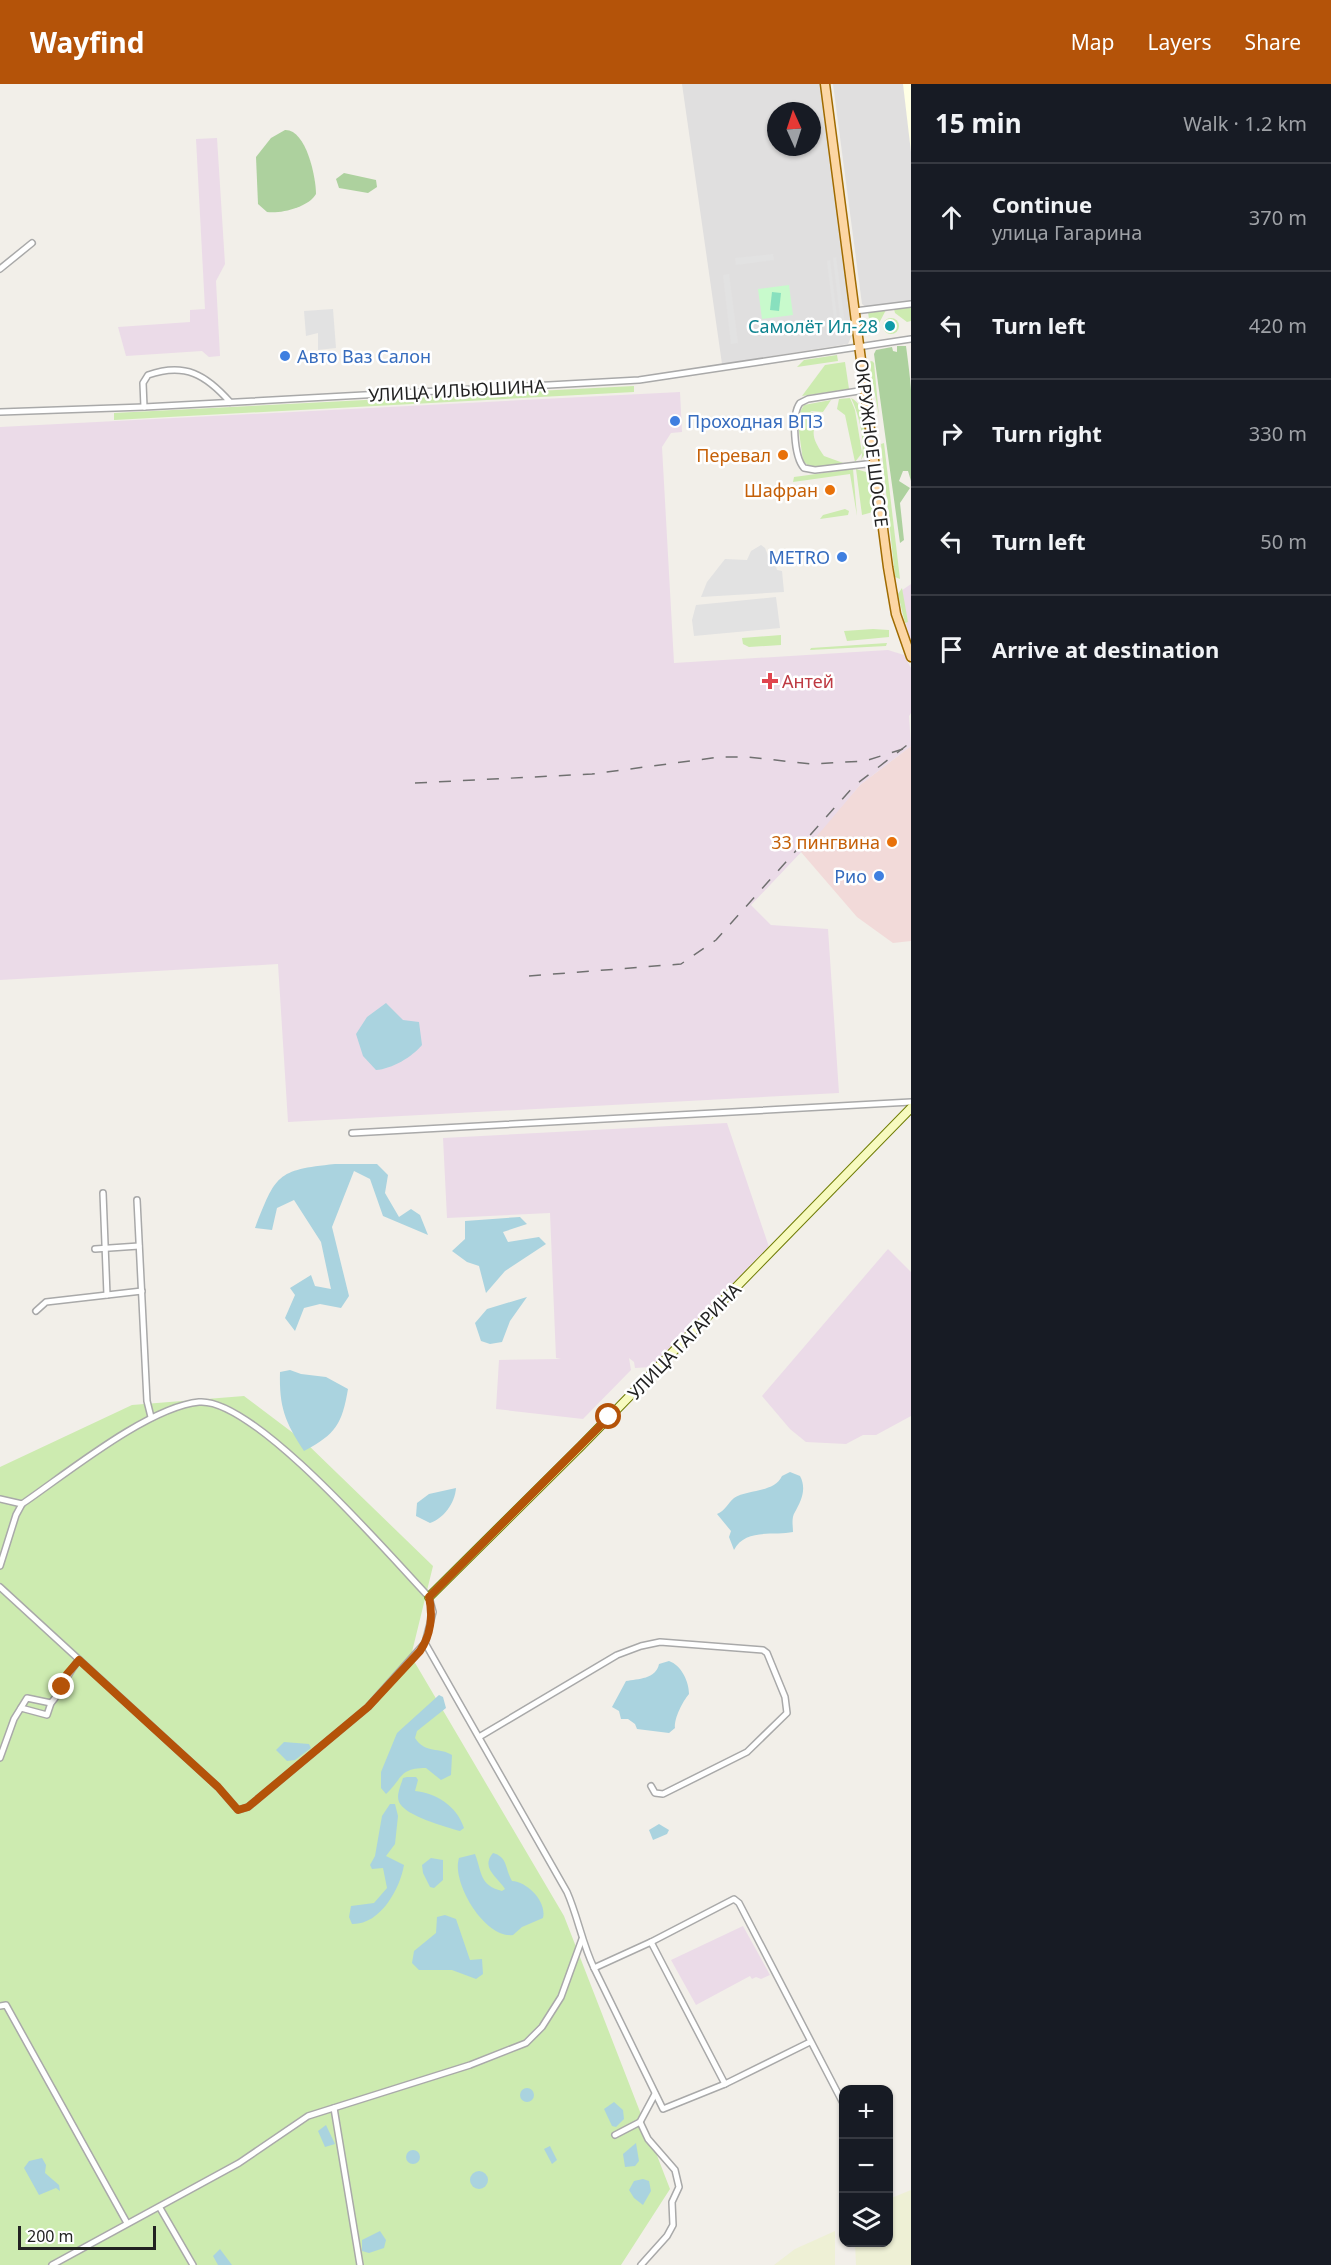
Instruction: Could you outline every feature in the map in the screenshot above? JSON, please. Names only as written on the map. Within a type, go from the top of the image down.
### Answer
[{"type":"main road","name":"ОКРУЖНОЕ ШОССЕ","points":[[825,84],[893,602],[911,657]]},
{"type":"street","points":[[0,269],[32,243]]},
{"type":"street","points":[[855,310],[911,304]]},
{"type":"street","name":"УЛИЦА ИЛЬЮШИНА","points":[[0,412],[144,407],[639,380],[911,339]]},
{"type":"street","points":[[144,407],[143,383],[148,375],[188,371],[201,375],[230,402]]},
{"type":"street","points":[[865,390],[800,403],[794,418],[798,459],[804,468],[811,470],[875,463]]},
{"type":"street","points":[[352,1133],[911,1102]]},
{"type":"street","name":"УЛИЦА ГАГАРИНА","points":[[429,1597],[581,1446],[911,1108]]},
{"type":"street","points":[[103,1193],[107,1295]]},
{"type":"street","points":[[137,1200],[147,1401],[151,1418]]},
{"type":"street","points":[[95,1249],[139,1246]]},
{"type":"street","points":[[36,1311],[46,1302],[142,1291]]},
{"type":"street","points":[[0,1566],[16,1515],[22,1504],[151,1418],[190,1404],[207,1402],[223,1406],[250,1423],[298,1462],[429,1597],[433,1612],[425,1643],[368,1707],[257,1800],[238,1810],[218,1787],[0,1587]]},
{"type":"street","points":[[0,1499],[22,1504]]},
{"type":"street","points":[[479,1737],[617,1655],[641,1646],[660,1642],[763,1650],[767,1653],[785,1696],[787,1713],[780,1723],[766,1732],[747,1752],[663,1794],[655,1793],[651,1786]]},
{"type":"street","points":[[425,1643],[567,1892],[578,1917],[582,1940],[594,1968],[663,2109],[725,2084],[810,2042]]},
{"type":"street","points":[[21,1708],[47,1715],[67,1674],[79,1660]]},
{"type":"street","points":[[0,1758],[27,1698],[51,1703]]},
{"type":"street","points":[[594,1968],[651,1942],[734,1899],[739,1903],[839,2097]]},
{"type":"street","points":[[52,2265],[127,2223],[160,2208],[238,2163],[308,2116],[470,2065],[526,2043],[542,2027],[561,1996],[582,1940]]},
{"type":"street","points":[[651,1942],[725,2084]]},
{"type":"street","points":[[0,2006],[6,2005],[127,2223]]},
{"type":"street","points":[[615,2135],[640,2122],[655,2094]]},
{"type":"street","points":[[334,2108],[360,2265]]},
{"type":"street","points":[[640,2122],[648,2139],[675,2170],[679,2187],[672,2202],[673,2224],[667,2236],[641,2265]]},
{"type":"street","points":[[160,2208],[193,2265]]},
{"type":"shaded area","points":[[682,84],[820,84],[854,330],[848,344],[722,364]]},
{"type":"shaded area","points":[[833,84],[911,84],[911,302],[866,307],[862,304]]},
{"type":"shaded area","points":[[903,84],[911,84],[911,152]]},
{"type":"shaded area","points":[[217,138],[225,264],[216,281],[220,356],[209,357],[202,351],[126,356],[118,327],[190,322],[190,310],[205,309],[196,139]]},
{"type":"shaded area","points":[[773,254],[774,260],[736,265],[735,258]]},
{"type":"shaded area","points":[[836,257],[845,325],[841,325],[833,258]]},
{"type":"shaded area","points":[[830,260],[837,318],[834,318],[827,261]]},
{"type":"shaded area","points":[[729,274],[738,343],[731,344],[723,275]]},
{"type":"shaded area","points":[[333,309],[336,348],[318,350],[318,333],[306,336],[304,311]]},
{"type":"shaded area","points":[[680,392],[682,432],[671,433],[662,447],[674,663],[888,650],[904,655],[911,668],[911,713],[909,716],[911,746],[860,785],[823,829],[751,905],[771,925],[828,929],[839,1093],[288,1122],[278,964],[0,980],[0,427]]},
{"type":"shaded area","points":[[761,545],[765,548],[769,558],[774,558],[777,570],[782,571],[784,592],[701,597],[707,582],[725,559],[747,560],[751,551]]},
{"type":"shaded area","points":[[911,584],[911,643],[898,593]]},
{"type":"shaded area","points":[[776,597],[780,628],[694,636],[692,620],[696,605]]},
{"type":"shaded area","name":"Рио","points":[[911,746],[911,941],[893,943],[857,917],[801,852],[860,785]]},
{"type":"shaded area","points":[[727,1123],[769,1247],[652,1367],[635,1368],[634,1362],[629,1358],[631,1370],[583,1419],[496,1409],[499,1360],[561,1359],[556,1358],[550,1213],[447,1218],[443,1138]]},
{"type":"shaded area","points":[[888,1249],[911,1272],[911,1416],[876,1435],[863,1435],[846,1444],[806,1442],[790,1429],[762,1396]]},
{"type":"shaded area","points":[[743,1926],[770,1975],[761,1979],[756,1977],[752,1979],[750,1976],[696,2005],[671,1960]]},
{"type":"shaded area","points":[[911,2190],[911,2265],[856,2265],[855,2247],[893,2247],[893,2197]]},
{"type":"shaded area","points":[[835,2231],[835,2265],[774,2265],[795,2249]]},
{"type":"green space","points":[[285,130],[299,137],[304,145],[312,166],[316,194],[307,203],[294,209],[267,212],[258,204],[256,157],[271,138]]},
{"type":"green space","points":[[344,173],[376,180],[377,187],[368,193],[339,188],[336,179]]},
{"type":"green space","points":[[789,285],[793,315],[762,319],[758,289]]},
{"type":"green space","points":[[772,292],[781,293],[779,311],[770,310]]},
{"type":"green space","points":[[911,307],[911,321],[907,322],[895,313],[894,309]]},
{"type":"green space","points":[[886,310],[878,325],[870,326],[868,312]]},
{"type":"green space","points":[[888,318],[894,318],[899,326],[897,332],[888,334],[883,329],[883,323]]},
{"type":"green space","points":[[897,346],[906,346],[911,390],[911,481],[908,471],[903,471],[899,481],[910,488],[900,503],[904,540],[900,543],[874,354],[876,350],[892,347],[893,351],[897,352]]},
{"type":"green space","points":[[837,355],[838,361],[797,367],[804,360]]},
{"type":"green space","points":[[845,362],[849,389],[802,396],[825,365]]},
{"type":"green space","points":[[869,362],[874,363],[879,416]]},
{"type":"green space","points":[[634,386],[634,392],[114,420],[114,413]]},
{"type":"green space","points":[[850,398],[855,410],[862,453],[855,462],[845,415],[837,409],[839,399]]},
{"type":"green space","points":[[851,398],[860,407],[865,421],[867,450],[861,460],[863,445],[861,429]]},
{"type":"green space","points":[[831,400],[823,412],[810,411],[815,414],[812,421],[817,422],[814,436],[824,456],[846,464],[810,467],[803,461],[797,417],[804,405]]},
{"type":"green space","points":[[884,443],[900,579],[895,577],[881,444]]},
{"type":"green space","points":[[853,469],[857,516],[850,474],[793,482],[794,477]]},
{"type":"green space","points":[[856,469],[866,472],[870,478],[873,512],[862,515]]},
{"type":"green space","points":[[845,509],[849,511],[848,515],[820,519],[823,515]]},
{"type":"green space","points":[[902,588],[908,622],[905,623],[898,594]]},
{"type":"green space","points":[[889,630],[889,637],[847,641],[844,631]]},
{"type":"green space","points":[[781,635],[781,645],[749,647],[743,644],[742,638]]},
{"type":"green space","points":[[887,643],[886,646],[810,650],[811,648]]},
{"type":"green space","points":[[244,1396],[305,1442],[433,1566],[411,1656],[564,1916],[670,2189],[621,2265],[0,2265],[0,1467],[132,1405]]},
{"type":"water","points":[[386,1003],[403,1020],[419,1022],[422,1045],[401,1062],[376,1070],[363,1056],[356,1034],[367,1017]]},
{"type":"water","points":[[335,1164],[377,1164],[388,1175],[385,1193],[399,1217],[411,1209],[420,1215],[428,1235],[383,1216],[370,1179],[354,1171],[332,1227],[349,1296],[341,1308],[320,1304],[304,1308],[295,1331],[285,1318],[295,1295],[290,1288],[311,1275],[315,1286],[331,1289],[321,1242],[294,1200],[277,1208],[272,1230],[255,1228],[268,1196],[281,1178],[301,1169]]},
{"type":"water","points":[[520,1217],[527,1224],[503,1232],[508,1242],[539,1237],[546,1244],[505,1271],[486,1293],[479,1266],[467,1262],[452,1251],[465,1239],[465,1221]]},
{"type":"water","points":[[527,1297],[510,1321],[502,1342],[490,1344],[481,1341],[475,1323],[487,1309]]},
{"type":"water","points":[[290,1370],[301,1374],[326,1377],[348,1389],[343,1411],[336,1427],[324,1439],[304,1451],[292,1431],[282,1405],[280,1372]]},
{"type":"water","points":[[790,1472],[800,1476],[803,1486],[801,1499],[793,1517],[793,1532],[760,1534],[745,1538],[734,1550],[729,1537],[731,1531],[717,1514],[734,1498],[767,1488]]},
{"type":"water","points":[[456,1488],[451,1504],[440,1518],[430,1523],[416,1516],[417,1503],[429,1494]]},
{"type":"water","points":[[669,1661],[681,1670],[689,1689],[689,1694],[677,1715],[675,1728],[669,1733],[637,1729],[635,1724],[628,1719],[621,1719],[619,1711],[612,1707],[626,1681],[650,1675],[654,1673],[659,1664]]},
{"type":"water","points":[[439,1695],[443,1697],[446,1708],[417,1731],[415,1738],[423,1746],[452,1755],[451,1775],[441,1780],[426,1768],[417,1768],[402,1775],[386,1794],[381,1788],[381,1772],[397,1733]]},
{"type":"water","points":[[284,1742],[309,1744],[311,1748],[295,1760],[287,1761],[276,1750]]},
{"type":"water","points":[[416,1777],[418,1780],[415,1791],[438,1798],[451,1807],[464,1828],[460,1831],[436,1824],[403,1807],[399,1802],[398,1793],[403,1778]]},
{"type":"water","points":[[390,1804],[395,1804],[398,1816],[395,1844],[386,1856],[404,1865],[402,1874],[393,1894],[380,1912],[362,1923],[352,1924],[349,1917],[351,1906],[374,1903],[387,1888],[383,1868],[372,1869],[370,1865],[375,1856],[382,1816]]},
{"type":"water","points":[[659,1824],[669,1830],[667,1834],[653,1840],[649,1830]]},
{"type":"water","points":[[493,1853],[504,1860],[512,1881],[530,1889],[542,1906],[543,1918],[522,1927],[513,1935],[502,1934],[482,1919],[472,1907],[460,1881],[459,1858],[475,1854],[485,1881],[502,1891],[505,1889],[489,1868],[489,1858]]},
{"type":"water","points":[[431,1858],[443,1860],[443,1880],[434,1888],[430,1887],[422,1865]]},
{"type":"water","points":[[445,1915],[456,1919],[470,1960],[482,1959],[483,1974],[476,1979],[452,1970],[419,1970],[412,1963],[414,1951],[436,1933],[437,1917]]},
{"type":"water","points":[[527,2088],[532,2090],[534,2095],[532,2100],[527,2102],[522,2100],[520,2095],[522,2090]]},
{"type":"water","points":[[614,2102],[623,2110],[624,2119],[616,2127],[612,2126],[604,2109]]},
{"type":"water","points":[[326,2125],[335,2144],[325,2147],[318,2131]]},
{"type":"water","points":[[636,2143],[639,2161],[635,2166],[625,2167],[623,2154]]},
{"type":"water","points":[[550,2146],[557,2160],[552,2164],[544,2149]]},
{"type":"water","points":[[413,2150],[418,2152],[420,2157],[418,2162],[413,2164],[408,2162],[406,2157],[408,2152]]},
{"type":"water","points":[[42,2158],[46,2165],[45,2173],[59,2185],[60,2191],[56,2188],[39,2195],[24,2168],[29,2161]]},
{"type":"water","points":[[479,2171],[485,2174],[488,2180],[485,2186],[479,2189],[473,2186],[470,2180],[473,2174]]},
{"type":"water","points":[[643,2179],[649,2181],[651,2191],[643,2205],[634,2198],[629,2190],[634,2181]]},
{"type":"water","points":[[380,2231],[386,2240],[384,2248],[369,2253],[362,2251],[362,2240]]},
{"type":"water","points":[[220,2249],[232,2265],[218,2265],[213,2256]]},
{"type":"railway","points":[[529,976],[681,964],[716,940],[854,786],[911,742]]},
{"type":"railway","points":[[415,783],[592,774],[720,757],[748,757],[811,764],[865,761],[903,749]]},
{"type":"place","name":"Самолёт Ил-28","points":[[890,326]]},
{"type":"place","name":"Авто Ваз Салон","points":[[285,356]]},
{"type":"place","name":"Проходная ВПЗ","points":[[675,421]]},
{"type":"place","name":"Перевал","points":[[783,455]]},
{"type":"place","name":"Шафран","points":[[830,490]]},
{"type":"place","name":"METRO","points":[[842,557]]},
{"type":"place","name":"Антей","points":[[770,681]]},
{"type":"place","name":"33 пингвина","points":[[892,842]]},
{"type":"place","name":"Рио","points":[[879,876]]},
{"type":"route","points":[[62,1687],[67,1674],[79,1660],[218,1787],[238,1810],[248,1807],[292,1773],[368,1707],[420,1651],[425,1643],[433,1612],[429,1597],[609,1417]]}]
